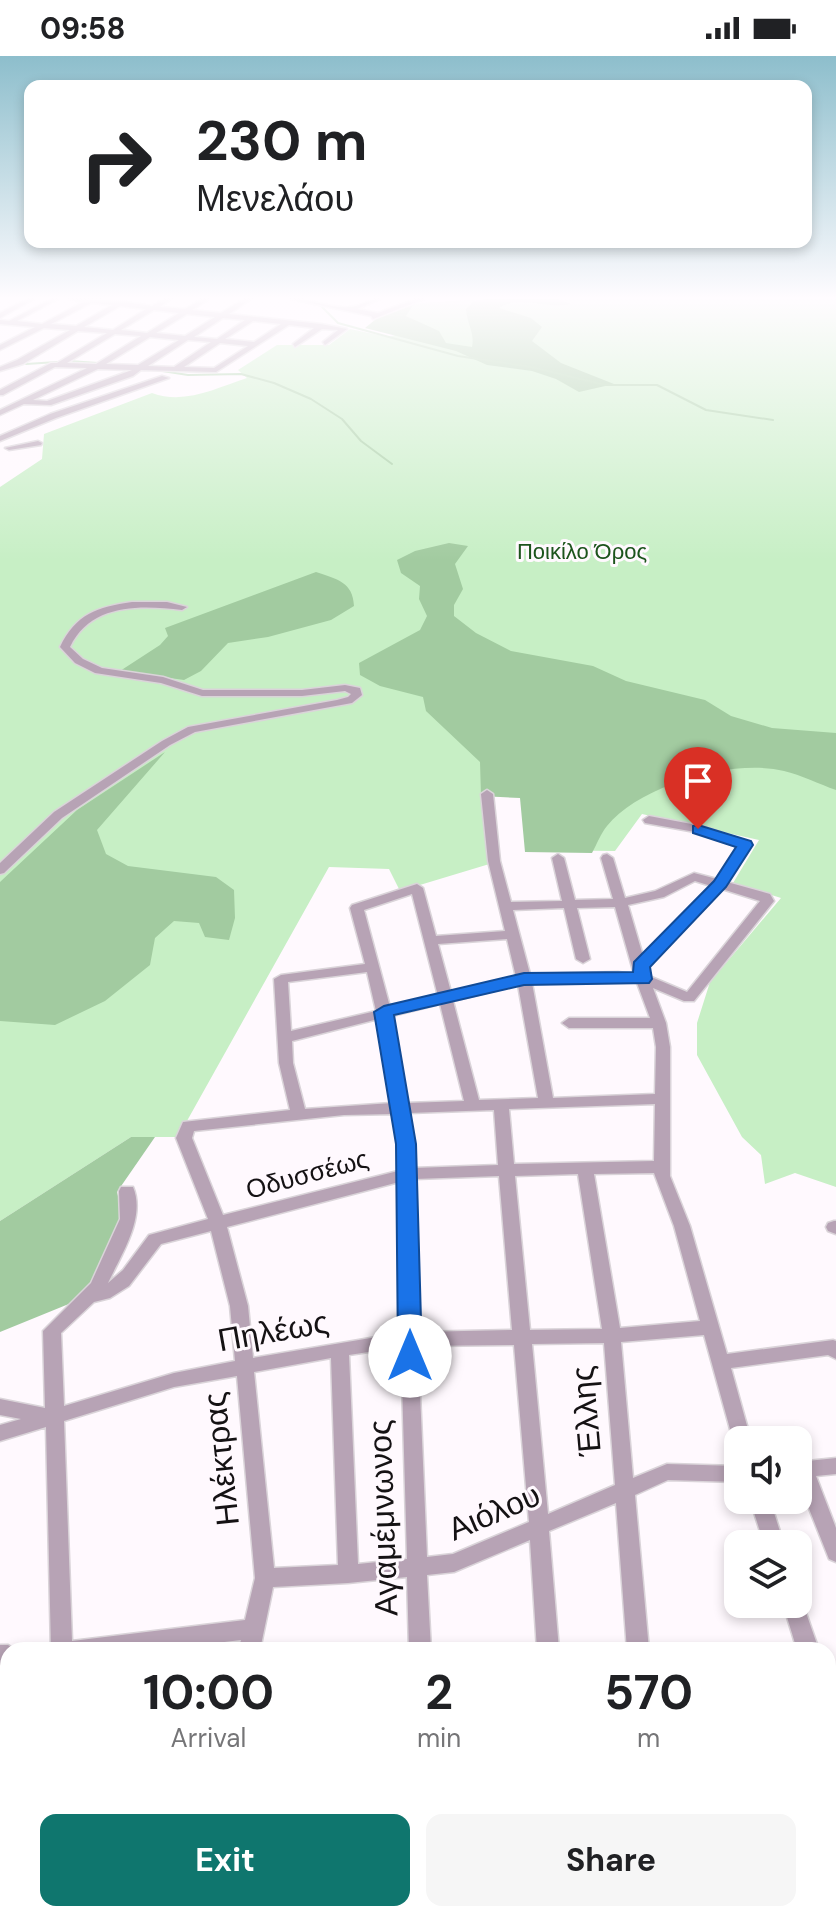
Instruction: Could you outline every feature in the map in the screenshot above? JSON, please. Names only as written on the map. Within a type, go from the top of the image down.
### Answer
[{"type":"street","points":[[0,413],[56,386]]},
{"type":"street","points":[[23,402],[48,403],[93,386]]},
{"type":"street","points":[[0,439],[53,416],[141,386]]},
{"type":"street","points":[[5,450],[38,443]]},
{"type":"street","points":[[0,870],[58,815],[192,729],[352,700],[357,695],[356,690],[345,688],[302,693],[202,693],[163,680],[99,671],[79,661],[65,647],[69,634],[84,621],[111,608],[140,603],[182,607]]},
{"type":"street","points":[[487,794],[494,861],[524,979],[546,1103]]},
{"type":"street","points":[[642,972],[720,884],[745,845],[698,829],[649,820]]},
{"type":"street","points":[[558,858],[583,959]]},
{"type":"street","points":[[607,858],[659,1023],[663,1047],[662,1176],[682,1226],[738,1426]]},
{"type":"street","points":[[283,1038],[524,979],[618,976],[642,972],[689,998],[767,901],[765,897],[694,877],[659,894],[621,903],[505,906]]},
{"type":"street","name":"Αγαμέμνωνος","points":[[420,1642],[408,1174],[384,1012],[357,908],[417,888],[432,940]]},
{"type":"street","points":[[473,1106],[432,940],[513,935]]},
{"type":"street","points":[[372,967],[281,979],[286,1063],[299,1114],[661,1099]]},
{"type":"street","points":[[569,1023],[659,1023]]},
{"type":"street","points":[[501,1105],[547,1642]]},
{"type":"street","name":"Ηλέκτρας","points":[[250,1640],[265,1578],[239,1306],[218,1225],[184,1138],[188,1126],[299,1114]]},
{"type":"street","name":"Οδυσσέως","points":[[89,1296],[113,1289],[127,1279],[155,1239],[408,1174],[662,1167]]},
{"type":"street","name":"Έλλης","points":[[585,1168],[612,1336],[637,1642]]},
{"type":"street","points":[[62,1642],[52,1331],[98,1287],[128,1219],[127,1191]]},
{"type":"street","name":"Πηλέως","points":[[0,1433],[174,1380],[340,1349],[410,1339],[612,1336],[709,1327]]},
{"type":"street","points":[[340,1349],[348,1574]]},
{"type":"street","points":[[720,1362],[835,1349]]},
{"type":"street","points":[[0,1407],[57,1418]]},
{"type":"street","points":[[812,1469],[836,1466]]},
{"type":"street","name":"Αιόλου","points":[[265,1578],[348,1574],[454,1563],[667,1472],[724,1474]]},
{"type":"street","points":[[812,1498],[836,1553]]},
{"type":"street","points":[[798,1618],[805,1642]]},
{"type":"street","points":[[214,1642],[250,1640]]},
{"type":"green space","name":"Ποικίλο Όρος","points":[[223,386],[836,386],[836,1187],[795,1173],[765,1184],[761,1155],[742,1137],[697,1055],[697,1023],[710,982],[781,898],[733,883],[759,840],[642,814],[615,851],[527,850],[522,797],[489,796],[496,862],[400,891],[389,869],[329,867],[178,1137],[131,1137],[0,1221],[0,487],[42,459],[44,434],[152,393],[176,397]]},
{"type":"green space","points":[[569,386],[605,386],[579,392]]},
{"type":"green space","points":[[449,543],[468,546],[455,564],[463,589],[454,605],[454,616],[476,633],[511,651],[593,666],[626,681],[705,700],[731,716],[772,728],[836,733],[836,790],[784,771],[740,768],[715,772],[664,787],[622,811],[607,826],[592,853],[525,852],[520,798],[481,796],[480,762],[426,711],[423,697],[380,686],[360,675],[359,663],[420,630],[427,616],[419,599],[420,586],[401,573],[397,560],[415,551]]},
{"type":"green space","points":[[316,572],[347,587],[354,606],[331,620],[268,637],[228,643],[201,671],[184,680],[120,671],[160,645],[168,636],[165,628]]},
{"type":"green space","points":[[165,752],[97,830],[106,854],[128,866],[216,877],[234,890],[235,918],[229,940],[205,937],[199,923],[174,921],[155,938],[150,965],[105,1001],[55,1025],[0,1021],[0,882],[77,810]]},
{"type":"green space","points":[[131,1137],[155,1137],[117,1192],[123,1216],[94,1286],[81,1299],[0,1332],[0,1221]]},
{"type":"waterway","points":[[281,386],[311,399],[342,419],[361,441],[392,464]]},
{"type":"waterway","points":[[659,386],[706,410],[773,420]]},
{"type":"route","points":[[410,1356],[406,1144],[384,1012],[524,979],[618,976],[643,979],[641,966],[720,884],[745,845],[732,838],[698,829]]}]
